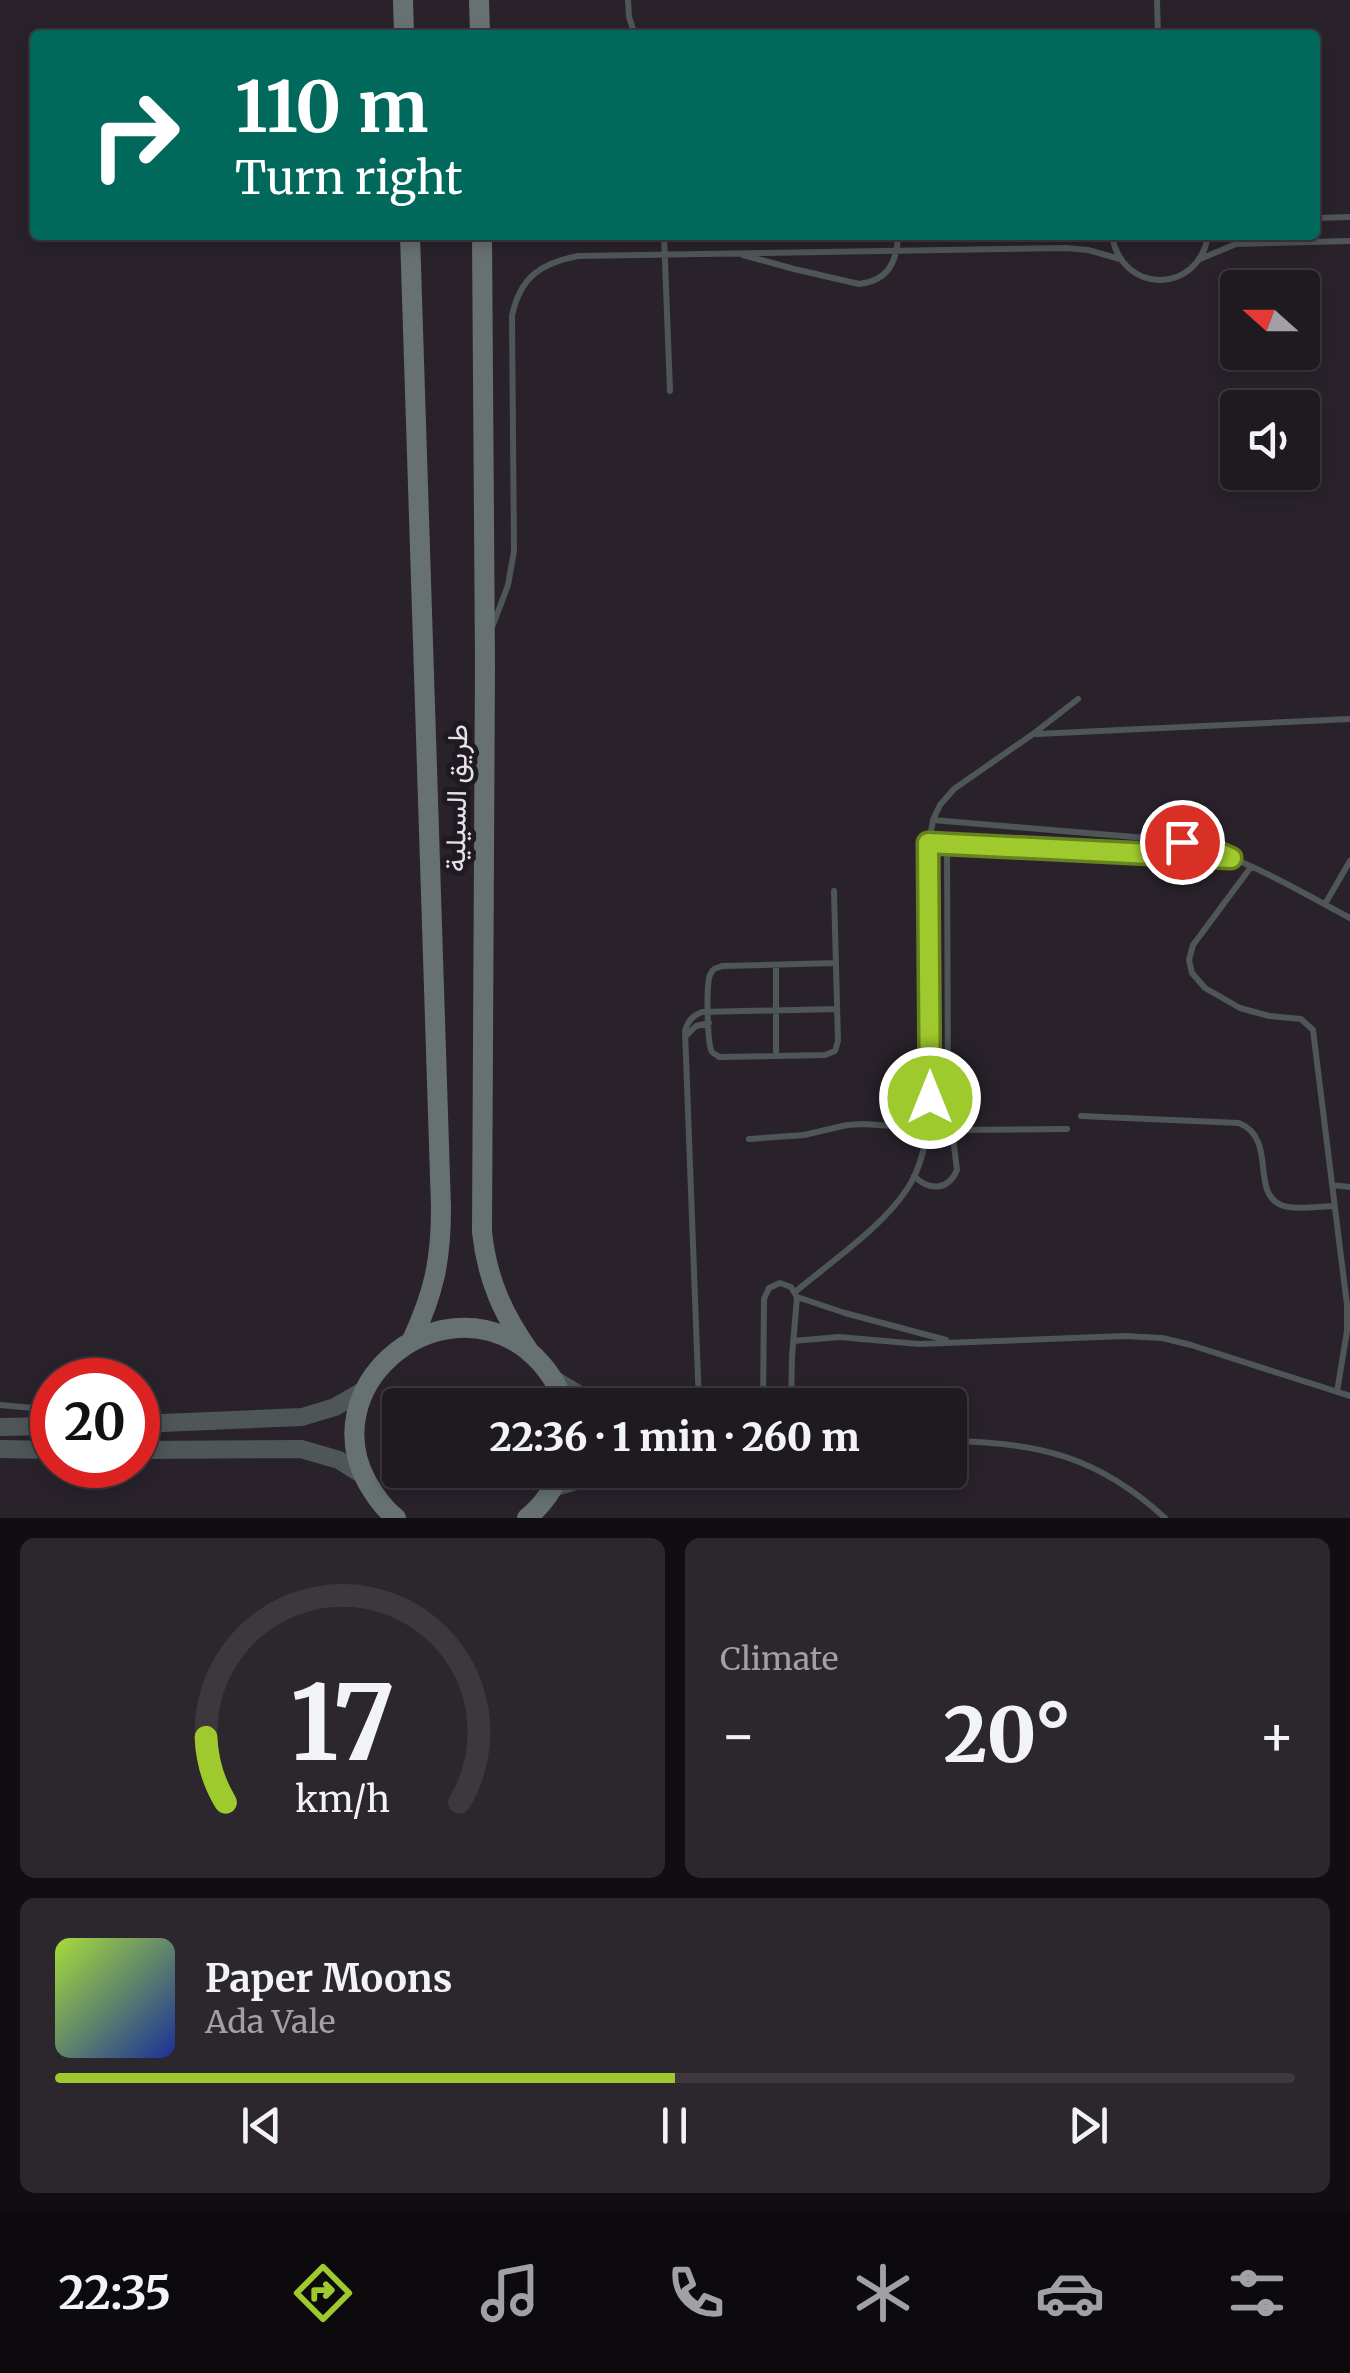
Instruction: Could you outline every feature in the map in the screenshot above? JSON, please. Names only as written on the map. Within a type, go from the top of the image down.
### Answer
[{"type":"main road","points":[[403,0],[404,30]]},
{"type":"main road","name":"طريق السيلية","points":[[410,240],[441,1208],[436,1276],[412,1340]]},
{"type":"main road","name":"طريق السيلية","points":[[482,240],[482,1232],[485,1258],[501,1307],[529,1351]]},
{"type":"main road","points":[[396,1518],[375,1496],[363,1475],[356,1440],[366,1389],[393,1353],[435,1331],[460,1327],[484,1330],[529,1351],[556,1388]]},
{"type":"main road","points":[[527,1518],[553,1490]]},
{"type":"street","points":[[551,1376],[571,1388]]},
{"type":"street","points":[[160,1423],[302,1418],[335,1407],[366,1389]]},
{"type":"street","points":[[0,1427],[30,1426]]},
{"type":"street","points":[[0,1449],[30,1450]]},
{"type":"street","points":[[160,1450],[301,1449],[339,1460],[363,1475]]},
{"type":"street","points":[[553,1490],[560,1488]]},
{"type":"lane","points":[[628,0],[633,30]]},
{"type":"lane","points":[[1158,0],[1158,30]]},
{"type":"lane","points":[[1320,218],[1350,217]]},
{"type":"lane","points":[[664,240],[670,392]]},
{"type":"lane","points":[[738,253],[860,284],[888,272],[898,240]]},
{"type":"lane","points":[[1114,240],[1120,259],[1135,274],[1155,280],[1185,274],[1200,259],[1236,244],[1350,241]]},
{"type":"lane","points":[[1200,259],[1206,240]]},
{"type":"lane","points":[[484,639],[502,604],[514,551],[514,304],[530,277],[555,260],[578,256],[1066,248],[1120,259]]},
{"type":"lane","points":[[792,1388],[796,1295],[902,1197],[923,1152],[928,1128],[928,843],[933,820],[954,789],[1078,700]]},
{"type":"lane","points":[[1034,734],[1350,719]]},
{"type":"lane","points":[[933,820],[1159,838],[1205,847],[1350,918]]},
{"type":"lane","points":[[928,843],[1231,858]]},
{"type":"lane","points":[[914,1176],[933,1188],[953,1180],[958,1170],[948,1098],[947,844]]},
{"type":"lane","points":[[1325,904],[1350,861]]},
{"type":"lane","points":[[1251,868],[1193,945],[1190,967],[1195,979],[1228,1002],[1254,1013],[1300,1018],[1310,1025],[1314,1035],[1348,1331],[1337,1392]]},
{"type":"lane","points":[[834,891],[836,963],[837,1008],[838,1042],[835,1051],[825,1055],[716,1056],[710,1047],[708,1012],[709,976],[714,970],[723,966],[836,963]]},
{"type":"lane","points":[[776,965],[776,1056]]},
{"type":"lane","points":[[698,1388],[687,1024],[702,1012],[837,1008]]},
{"type":"lane","points":[[686,1038],[696,1026],[709,1023]]},
{"type":"lane","points":[[1081,1116],[1239,1122],[1258,1140],[1267,1188],[1274,1202],[1288,1207],[1334,1206]]},
{"type":"lane","points":[[749,1139],[804,1135],[847,1125],[952,1130],[1067,1129]]},
{"type":"lane","points":[[1332,1185],[1350,1187]]},
{"type":"lane","points":[[1341,1260],[1350,1264]]},
{"type":"lane","points":[[763,1388],[766,1293],[774,1284],[786,1284],[796,1295],[845,1313],[952,1342]]},
{"type":"lane","points":[[793,1340],[839,1337],[904,1344],[1162,1338],[1350,1396]]},
{"type":"lane","points":[[0,1405],[30,1408]]},
{"type":"lane","points":[[967,1441],[1028,1446],[1060,1454],[1120,1482],[1165,1518]]},
{"type":"route","points":[[930,1098],[928,843],[1231,858],[1182,842]]}]
